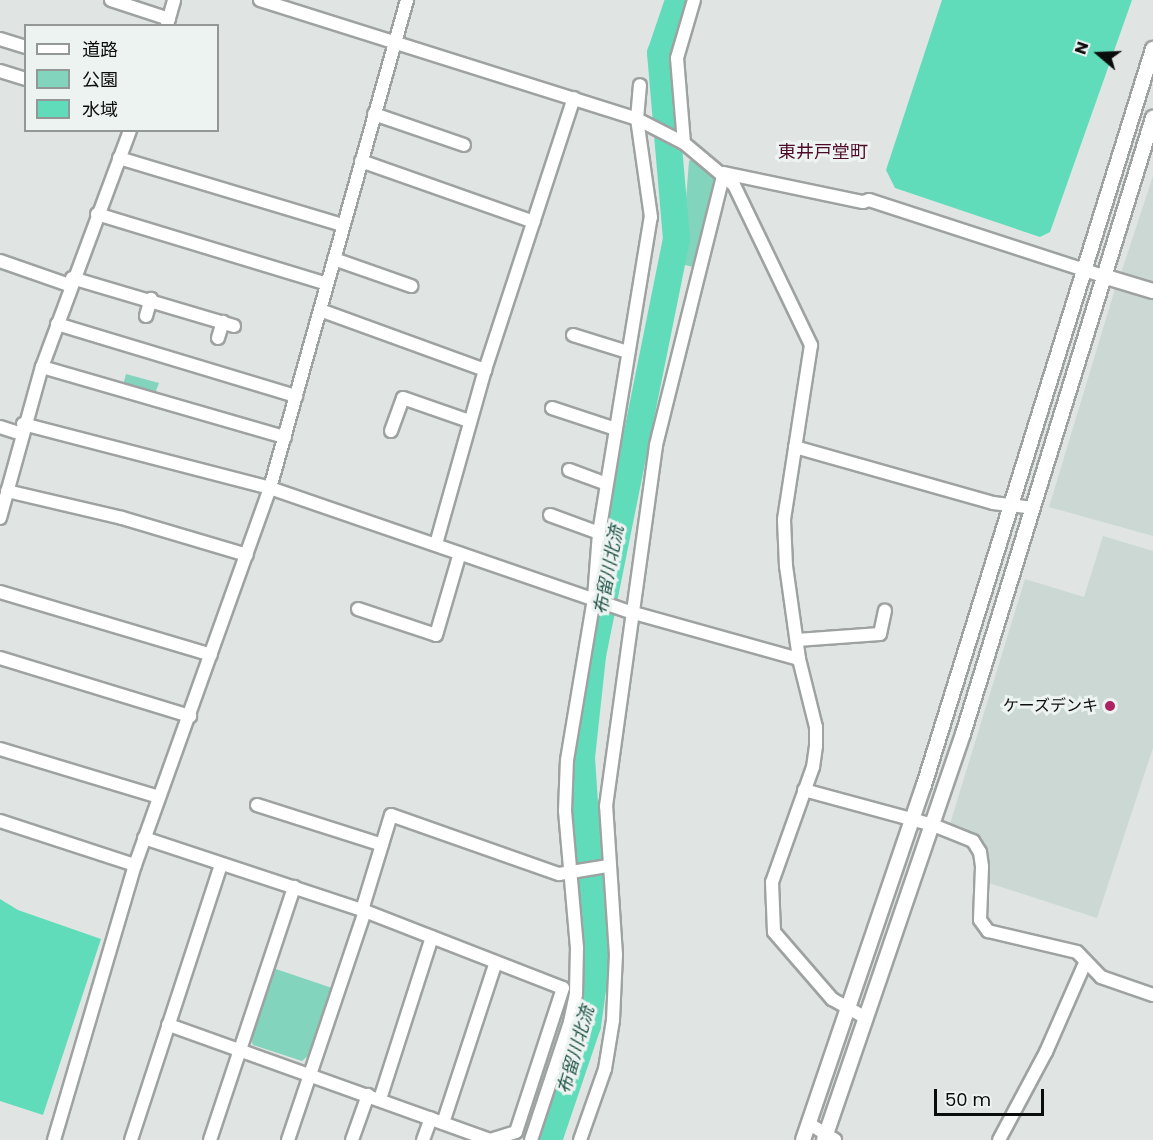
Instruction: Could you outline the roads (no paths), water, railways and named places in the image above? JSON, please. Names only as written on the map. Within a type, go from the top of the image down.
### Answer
[{"type":"street","points":[[111,0],[168,22],[174,0]]},
{"type":"street","points":[[260,0],[638,119],[681,141],[724,173],[734,185],[811,345],[784,520],[786,566],[799,659],[816,727],[813,767],[772,882],[774,932],[832,999],[866,1018]]},
{"type":"street","points":[[54,1140],[135,865],[270,488],[393,43],[407,0]]},
{"type":"street","points":[[681,141],[677,58],[694,0]]},
{"type":"street","points":[[0,39],[24,46]]},
{"type":"street","points":[[802,1140],[912,821],[1082,270],[1153,49]]},
{"type":"street","points":[[0,71],[24,78]]},
{"type":"street","points":[[531,1140],[570,1022],[576,994],[577,948],[571,872],[567,760],[594,598],[599,533],[651,217],[638,119],[640,85]]},
{"type":"street","points":[[436,544],[485,370],[574,98]]},
{"type":"street","points":[[374,114],[464,146]]},
{"type":"street","points":[[808,1123],[828,1138],[866,1018],[933,825],[1153,118]]},
{"type":"street","points":[[0,518],[22,429],[42,367],[71,281],[129,132]]},
{"type":"street","points":[[119,158],[343,225]]},
{"type":"street","points":[[361,161],[534,222]]},
{"type":"street","points":[[724,173],[863,202],[869,200],[1153,291]]},
{"type":"street","points":[[580,1140],[605,1069],[614,1020],[616,955],[606,867],[606,806],[656,445],[724,173]]},
{"type":"street","points":[[97,214],[327,285]]},
{"type":"street","points":[[334,259],[411,286]]},
{"type":"street","points":[[0,261],[71,281],[151,299],[228,324],[218,338]]},
{"type":"street","points":[[146,316],[151,299]]},
{"type":"street","points":[[320,310],[485,370]]},
{"type":"street","points":[[57,324],[296,396]]},
{"type":"street","points":[[573,335],[628,352]]},
{"type":"street","points":[[42,367],[285,437]]},
{"type":"street","points":[[391,431],[403,398],[469,422]]},
{"type":"street","points":[[552,408],[616,429]]},
{"type":"street","points":[[0,427],[22,429],[259,489],[270,488],[634,613],[799,659]]},
{"type":"street","points":[[795,447],[1010,506],[1031,508]]},
{"type":"street","points":[[570,470],[607,484]]},
{"type":"street","points":[[7,492],[122,518],[247,555]]},
{"type":"street","points":[[549,515],[599,533]]},
{"type":"street","points":[[358,609],[436,635],[460,553]]},
{"type":"street","points":[[0,592],[211,655]]},
{"type":"street","points":[[797,640],[880,634],[885,611]]},
{"type":"street","points":[[0,658],[190,716]]},
{"type":"street","points":[[0,749],[159,797]]},
{"type":"street","points":[[804,790],[933,825],[973,841],[980,852],[980,920],[988,931],[1077,952],[1085,963],[1101,977],[1153,995]]},
{"type":"street","points":[[256,805],[382,845]]},
{"type":"street","points":[[288,1140],[364,910],[391,815],[559,874],[606,867]]},
{"type":"street","points":[[0,821],[135,865]]},
{"type":"street","points":[[144,838],[364,910],[563,988],[516,1132],[490,1140],[168,1025]]},
{"type":"street","points":[[131,1140],[221,865]]},
{"type":"street","points":[[210,1140],[294,887]]},
{"type":"street","points":[[352,1140],[374,1097],[432,937]]},
{"type":"street","points":[[423,1140],[437,1120],[496,962]]},
{"type":"street","points":[[999,1140],[1046,1052],[1085,963]]},
{"type":"water","points":[[942,0],[1132,0],[1050,232],[1040,237],[895,188],[886,170]]},
{"type":"water","points":[[0,899],[18,910],[101,939],[43,1115],[0,1101]]},
{"type":"waterway","name":"布留川北流","points":[[548,1140],[587,1025],[595,968],[581,757],[592,655],[676,239],[660,53],[678,0]]},
{"type":"place","name":"ケーズデンキ","points":[[1110,706]]},
{"type":"district","name":"東井戸堂町","points":[[823,152]]}]
